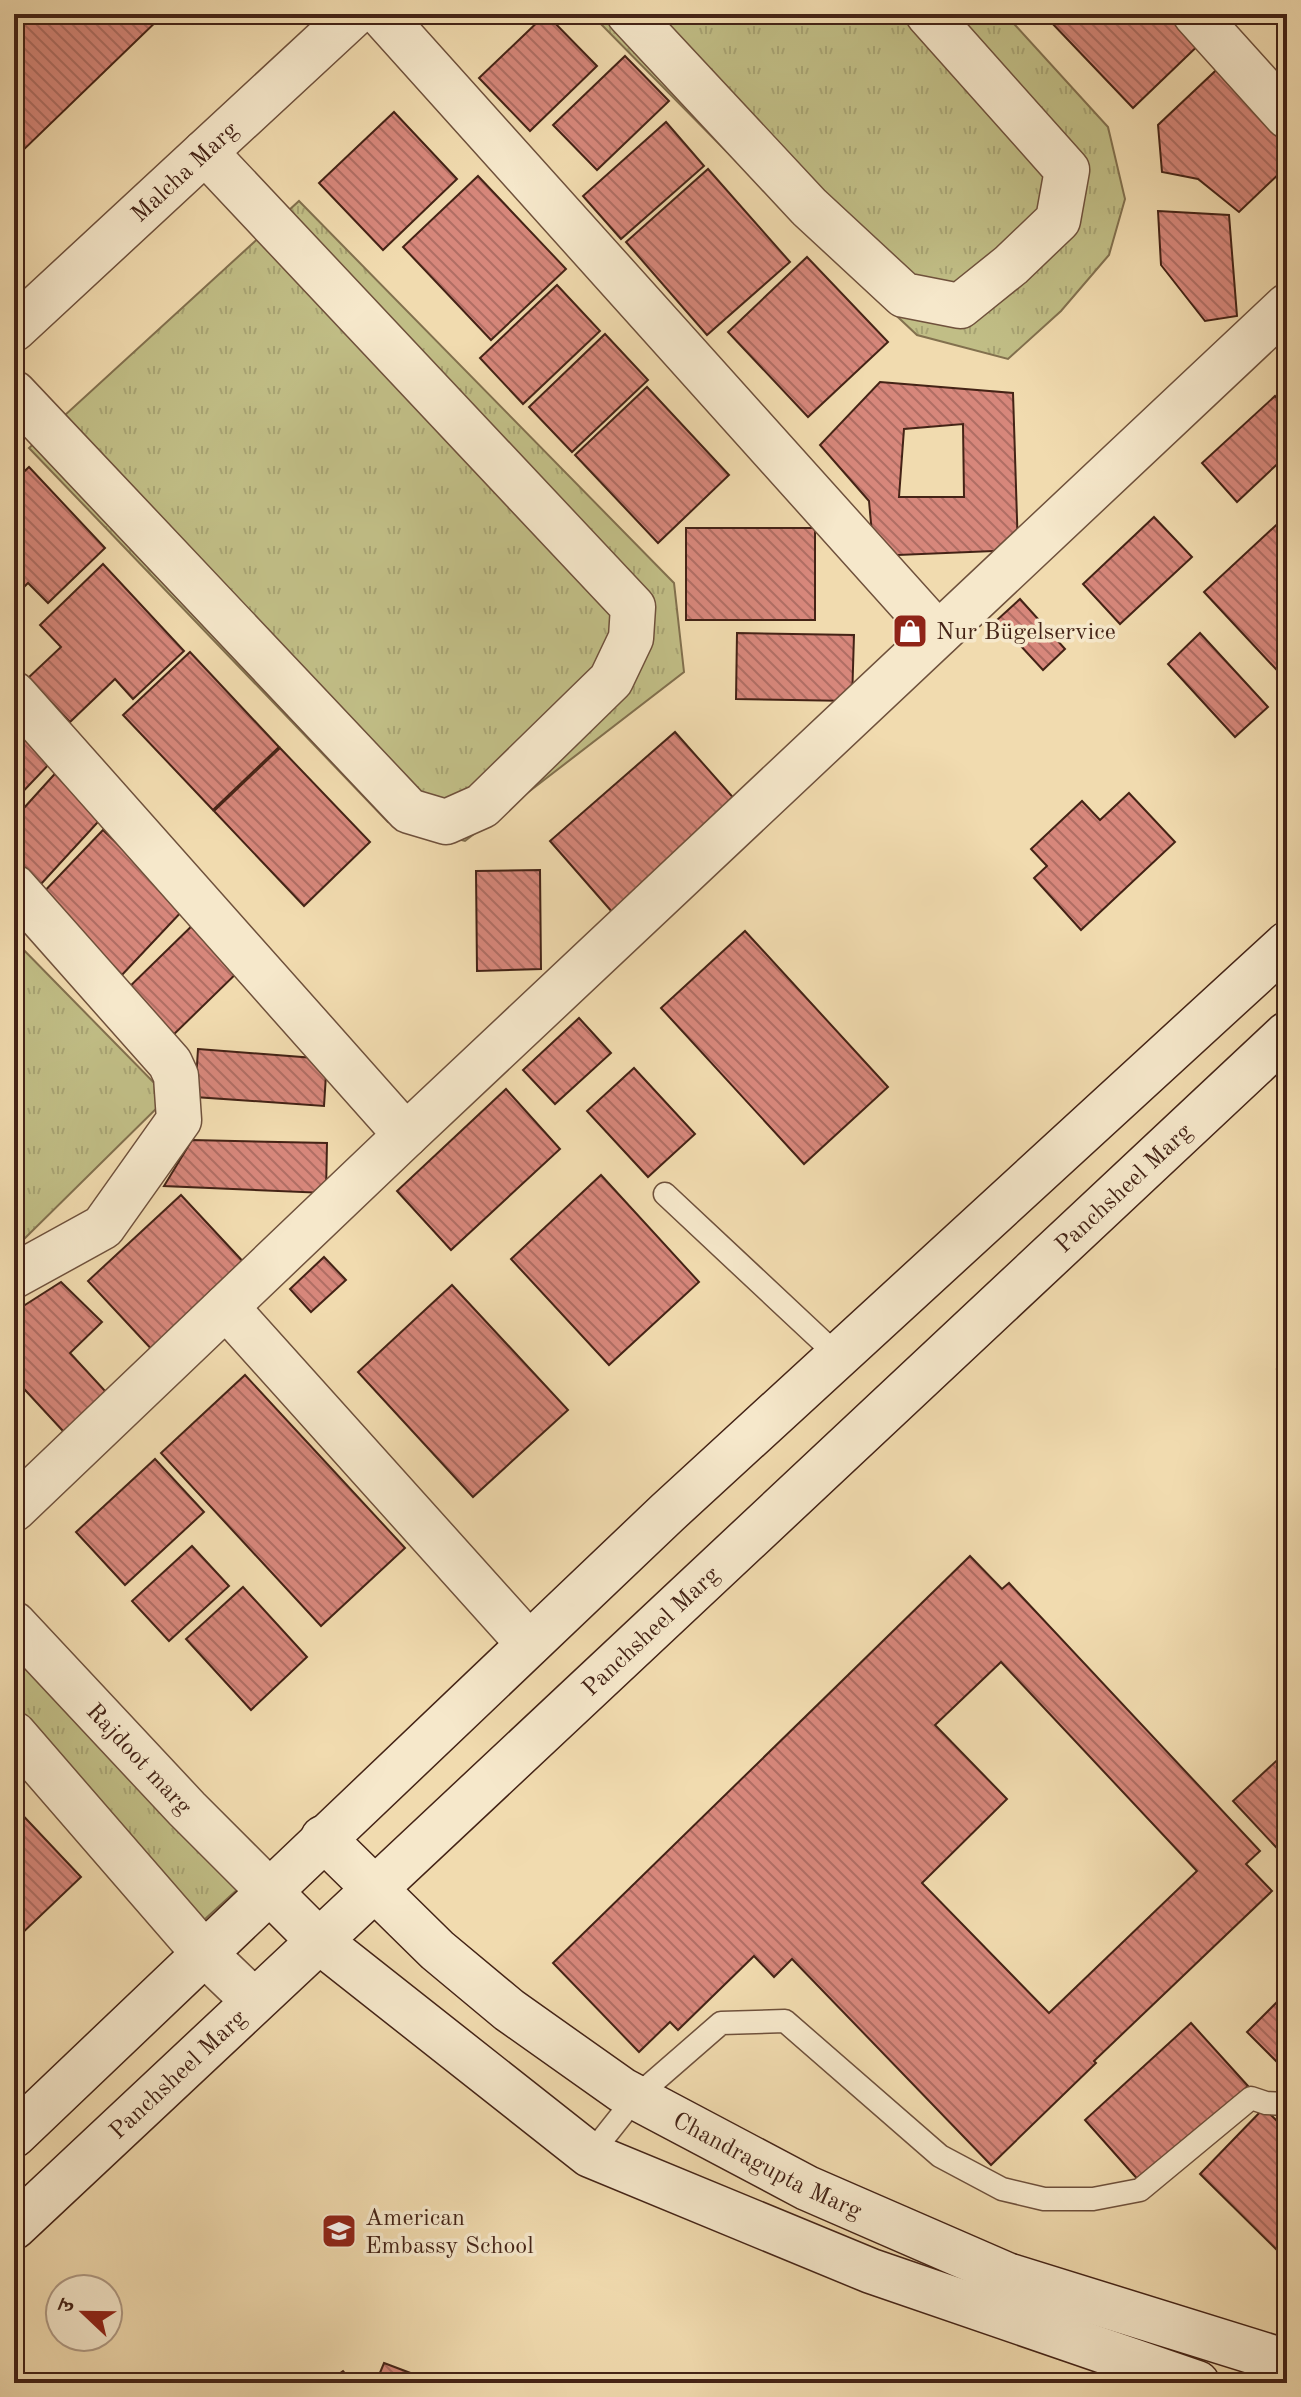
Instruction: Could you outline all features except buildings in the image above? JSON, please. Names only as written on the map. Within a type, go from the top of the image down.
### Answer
[{"type":"street","name":"Malcha Marg","points":[[14,329],[354,14]]},
{"type":"street","points":[[381,14],[938,634]]},
{"type":"street","points":[[629,14],[809,207],[904,295],[960,306],[1011,265],[1058,220],[1067,170],[928,14]]},
{"type":"street","points":[[1195,14],[1287,116]]},
{"type":"street","points":[[14,393],[409,811],[446,822],[482,806],[611,680],[631,638],[633,607],[205,152]]},
{"type":"street","points":[[14,1509],[406,1135],[1287,306]]},
{"type":"street","points":[[14,694],[406,1135]]},
{"type":"street","points":[[14,887],[170,1063],[176,1076],[179,1120],[103,1227],[14,1276]]},
{"type":"street","points":[[14,2135],[529,1644],[1287,944]]},
{"type":"street","name":"Panchsheel Marg","points":[[14,2227],[1287,1034]]},
{"type":"street","points":[[226,1307],[529,1644]]},
{"type":"street","name":"Rajdoot marg","points":[[14,1624],[187,1809],[269,1891]]},
{"type":"street","points":[[14,1734],[204,1953],[254,2001]]},
{"type":"street","name":"Chandragupta Marg","points":[[323,1838],[437,1950],[509,2010],[636,2097],[807,2188],[1007,2275],[1287,2362]]},
{"type":"street","points":[[269,1891],[319,1941],[590,2155],[871,2271],[1197,2383]]},
{"type":"lane","points":[[665,1194],[838,1356]]},
{"type":"lane","points":[[590,2155],[636,2097],[721,2023],[785,2021],[940,2156],[1002,2189],[1044,2199],[1093,2199],[1140,2190],[1251,2098],[1266,2103],[1287,2104]]},
{"type":"green space","points":[[591,14],[1005,14],[1108,127],[1125,199],[1109,255],[1061,311],[1008,359],[917,335],[789,215]]},
{"type":"green space","points":[[299,201],[674,583],[684,672],[465,841],[388,822],[29,448]]},
{"type":"green space","points":[[14,940],[168,1097],[15,1248],[14,1248]]},
{"type":"green space","points":[[14,1642],[239,1888],[204,1920],[14,1712]]},
{"type":"place","name":"Nur Bügelservice","points":[[910,631]]},
{"type":"place","name":"American Embassy School","points":[[339,2231]]}]
